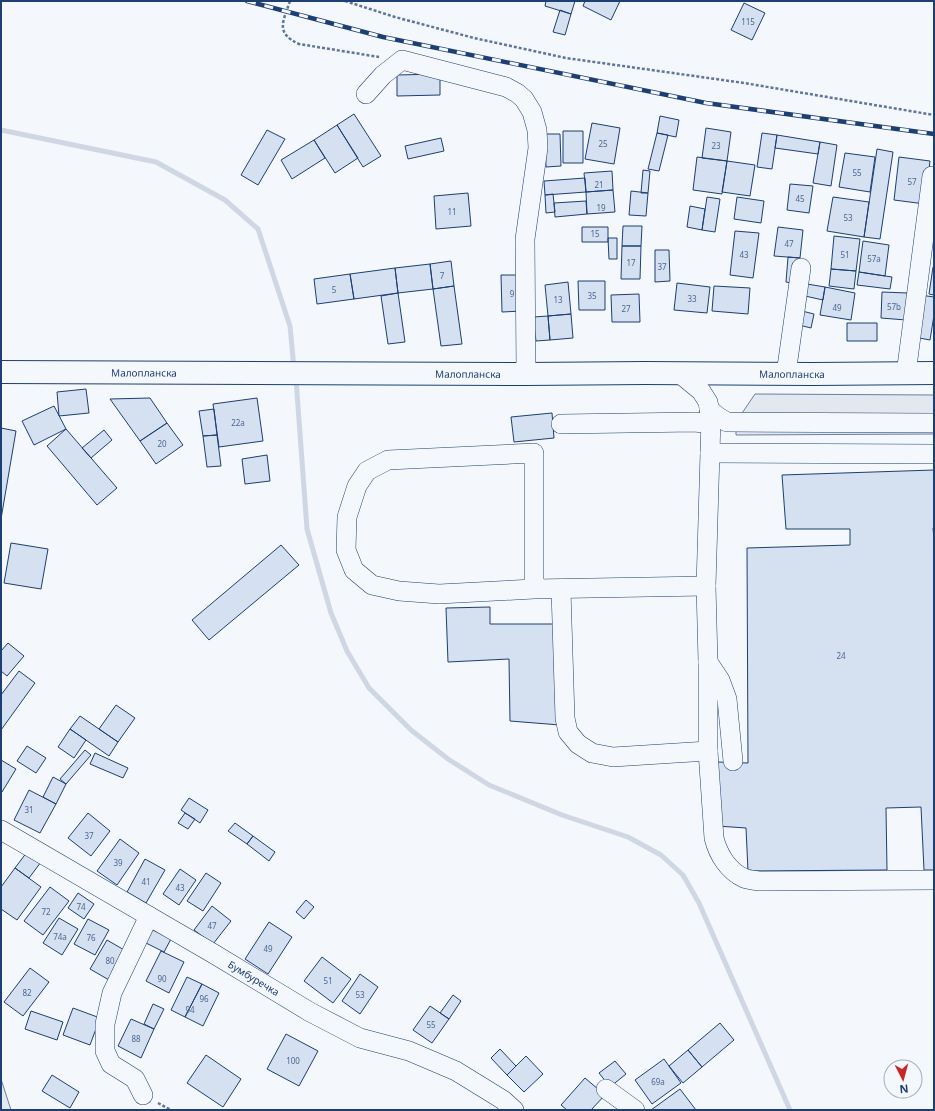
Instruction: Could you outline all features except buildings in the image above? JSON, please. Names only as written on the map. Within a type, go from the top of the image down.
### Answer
[{"type":"main road","name":"Малопланска","points":[[1,372],[526,374],[934,373]]},
{"type":"street","points":[[366,94],[383,75],[402,60],[506,87],[517,92],[524,99],[532,112],[537,130],[538,148],[525,239],[526,374]]},
{"type":"street","points":[[906,374],[932,176]]},
{"type":"street","points":[[786,374],[801,268]]},
{"type":"street","points":[[679,373],[701,391],[708,402],[710,416],[706,586],[708,751],[714,838],[717,850],[735,873],[744,878],[759,881],[934,880]]},
{"type":"street","points":[[561,424],[695,422],[710,416],[717,416],[727,422],[934,423]]},
{"type":"street","points":[[534,589],[534,453],[388,460],[367,471],[357,486],[347,517],[346,550],[354,570],[372,585],[399,591],[439,594],[534,589],[561,590],[706,586]]},
{"type":"street","points":[[710,453],[934,454]]},
{"type":"street","points":[[561,590],[565,718],[568,732],[578,744],[592,753],[613,757],[708,751]]},
{"type":"street","points":[[708,662],[720,680],[727,699],[733,761]]},
{"type":"street","name":"Бумбуречка","points":[[1,830],[322,1018],[360,1038],[409,1051],[456,1070],[503,1100],[514,1110]]},
{"type":"street","points":[[143,1095],[135,1079],[111,1064],[105,1051],[105,1024],[112,993],[149,916]]},
{"type":"street","points":[[606,1090],[635,1110]]},
{"type":"path","points":[[290,1],[282,23],[284,33],[290,40],[299,44],[402,60]]},
{"type":"path","points":[[345,1],[395,17],[474,38],[566,58],[744,83],[934,115]]},
{"type":"shaded area","points":[[755,394],[934,395],[934,434],[736,435],[736,422]]},
{"type":"shaded area","points":[[1,1079],[11,1110],[1,1110]]},
{"type":"waterway","points":[[1,130],[156,162],[225,200],[258,229],[290,326],[294,369]]},
{"type":"waterway","points":[[296,379],[307,529],[331,613],[347,651],[369,688],[411,730],[448,759],[489,785],[562,815],[628,837],[661,855],[683,875],[699,903],[790,1110]]},
{"type":"railway","points":[[247,1],[383,37],[706,103],[934,134]]}]
